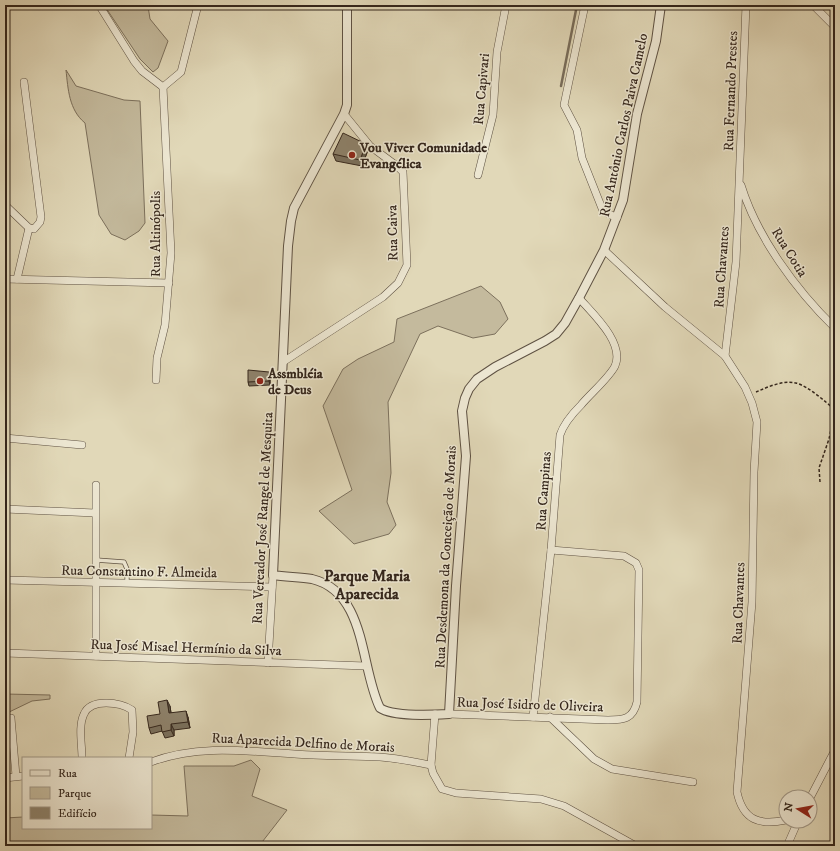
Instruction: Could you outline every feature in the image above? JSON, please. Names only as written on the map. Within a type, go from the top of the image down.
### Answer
[{"type":"street","points":[[99,5],[134,61],[142,71],[163,87],[181,72],[198,5]]},
{"type":"street","name":"Rua Vereador José Rangel de Mesquita","points":[[268,663],[288,246],[291,221],[294,208],[344,114],[347,105],[347,5]]},
{"type":"street","name":"Rua Capivari","points":[[478,175],[493,115],[497,52],[506,5]]},
{"type":"street","points":[[585,5],[564,105],[576,130],[582,158],[603,211],[617,218]]},
{"type":"street","name":"Rua Antônio Carlos Paiva Camelo","points":[[495,367],[556,334],[579,298],[604,250],[617,218],[624,193],[637,114],[656,41],[661,5]]},
{"type":"street","name":"Rua Fernando Prestes","points":[[739,179],[746,5]]},
{"type":"street","points":[[813,5],[835,27]]},
{"type":"street","points":[[5,205],[29,228],[34,229],[37,226],[41,216],[24,82]]},
{"type":"street","name":"Rua Altinópolis","points":[[156,380],[157,358],[165,325],[171,253],[163,87]]},
{"type":"street","name":"Rua Caiva","points":[[283,362],[383,297],[398,283],[407,265],[403,172],[370,146],[344,114]]},
{"type":"street","name":"Rua Cotia","points":[[739,179],[748,209],[790,278],[802,294],[835,328]]},
{"type":"street","name":"Rua Chavantes","points":[[725,356],[736,262],[739,179]]},
{"type":"street","points":[[17,279],[29,228]]},
{"type":"street","name":"Rua Chavantes","points":[[604,250],[665,307],[725,356],[752,403],[757,422],[754,472],[752,602],[737,792],[740,805],[744,812],[750,816],[770,823],[778,822]]},
{"type":"street","points":[[5,279],[169,283]]},
{"type":"street","name":"Rua Campinas","points":[[533,716],[551,550],[562,428],[610,373],[617,360],[617,353],[612,339],[606,329],[579,298]]},
{"type":"street","name":"Rua Desdemona da Conceição de Morais","points":[[449,714],[456,586],[466,456],[462,411],[469,389],[477,379],[495,367]]},
{"type":"street","points":[[5,438],[82,445]]},
{"type":"street","points":[[96,485],[96,656]]},
{"type":"street","points":[[5,509],[96,513]]},
{"type":"street","name":"Rua José Isidro de Oliveira","points":[[273,575],[312,579],[335,589],[344,599],[353,617],[363,646],[366,666],[380,708],[384,711],[398,713],[533,716],[617,720],[628,718],[632,715],[637,702],[640,577],[636,563],[624,556],[551,550]]},
{"type":"street","name":"Rua Constantino F. Almeida","points":[[5,580],[127,585],[272,587]]},
{"type":"street","name":"Rua José Misael Hermínio da Silva","points":[[5,653],[366,666]]},
{"type":"street","points":[[82,757],[82,721],[84,714],[88,709],[104,703],[127,707],[132,710],[133,732],[129,757]]},
{"type":"street","points":[[435,714],[431,765],[433,773],[442,789],[449,792],[541,799],[554,802],[564,806],[636,846]]},
{"type":"street","points":[[550,717],[594,759],[607,766],[624,772],[692,782]]},
{"type":"street","points":[[5,778],[19,776],[11,718]]},
{"type":"street","name":"Rua Aparecida Delfino de Morais","points":[[152,762],[189,753],[229,750],[258,750],[312,755],[382,757],[431,765]]},
{"type":"street","points":[[815,789],[835,750]]},
{"type":"street","points":[[787,846],[794,829]]},
{"type":"lane","points":[[96,560],[124,562],[127,570],[127,585]]},
{"type":"path","points":[[748,394],[774,384],[796,383],[821,398],[835,410],[829,438],[819,468],[820,482]]},
{"type":"green space","points":[[104,5],[148,6],[150,19],[168,41],[158,68],[153,72],[140,59]]},
{"type":"green space","points":[[66,70],[76,86],[124,100],[140,101],[145,223],[139,231],[125,240],[111,234],[99,215],[85,123],[72,106]]},
{"type":"green space","points":[[481,286],[500,302],[508,319],[495,334],[473,338],[438,326],[420,334],[388,402],[391,473],[387,502],[396,525],[389,534],[354,544],[319,511],[352,490],[323,406],[343,369],[358,359],[394,342],[397,319]]},
{"type":"green space","points":[[5,694],[50,695],[50,699],[32,701],[5,714]]},
{"type":"green space","points":[[251,760],[260,769],[252,796],[287,810],[259,846],[5,846],[5,818],[22,817],[22,829],[152,829],[152,815],[188,816],[184,766],[234,766]]},
{"type":"building","name":"Vou Viver Comunidade Evangélica","points":[[343,133],[366,144],[360,160],[333,154]]},
{"type":"building","points":[[248,370],[269,372],[269,381],[248,382]]},
{"type":"building","points":[[167,700],[169,713],[186,711],[188,722],[171,724],[171,730],[162,732],[161,725],[149,728],[147,716],[160,714],[158,702]]},
{"type":"waterway","points":[[561,86],[577,5]]},
{"type":"place","name":"Vou Viver Comunidade Evangélica","points":[[352,155]]},
{"type":"place","name":"Assmbléia de Deus","points":[[260,381]]},
{"type":"district","name":"Parque Maria Aparecida","points":[[367,584]]}]
